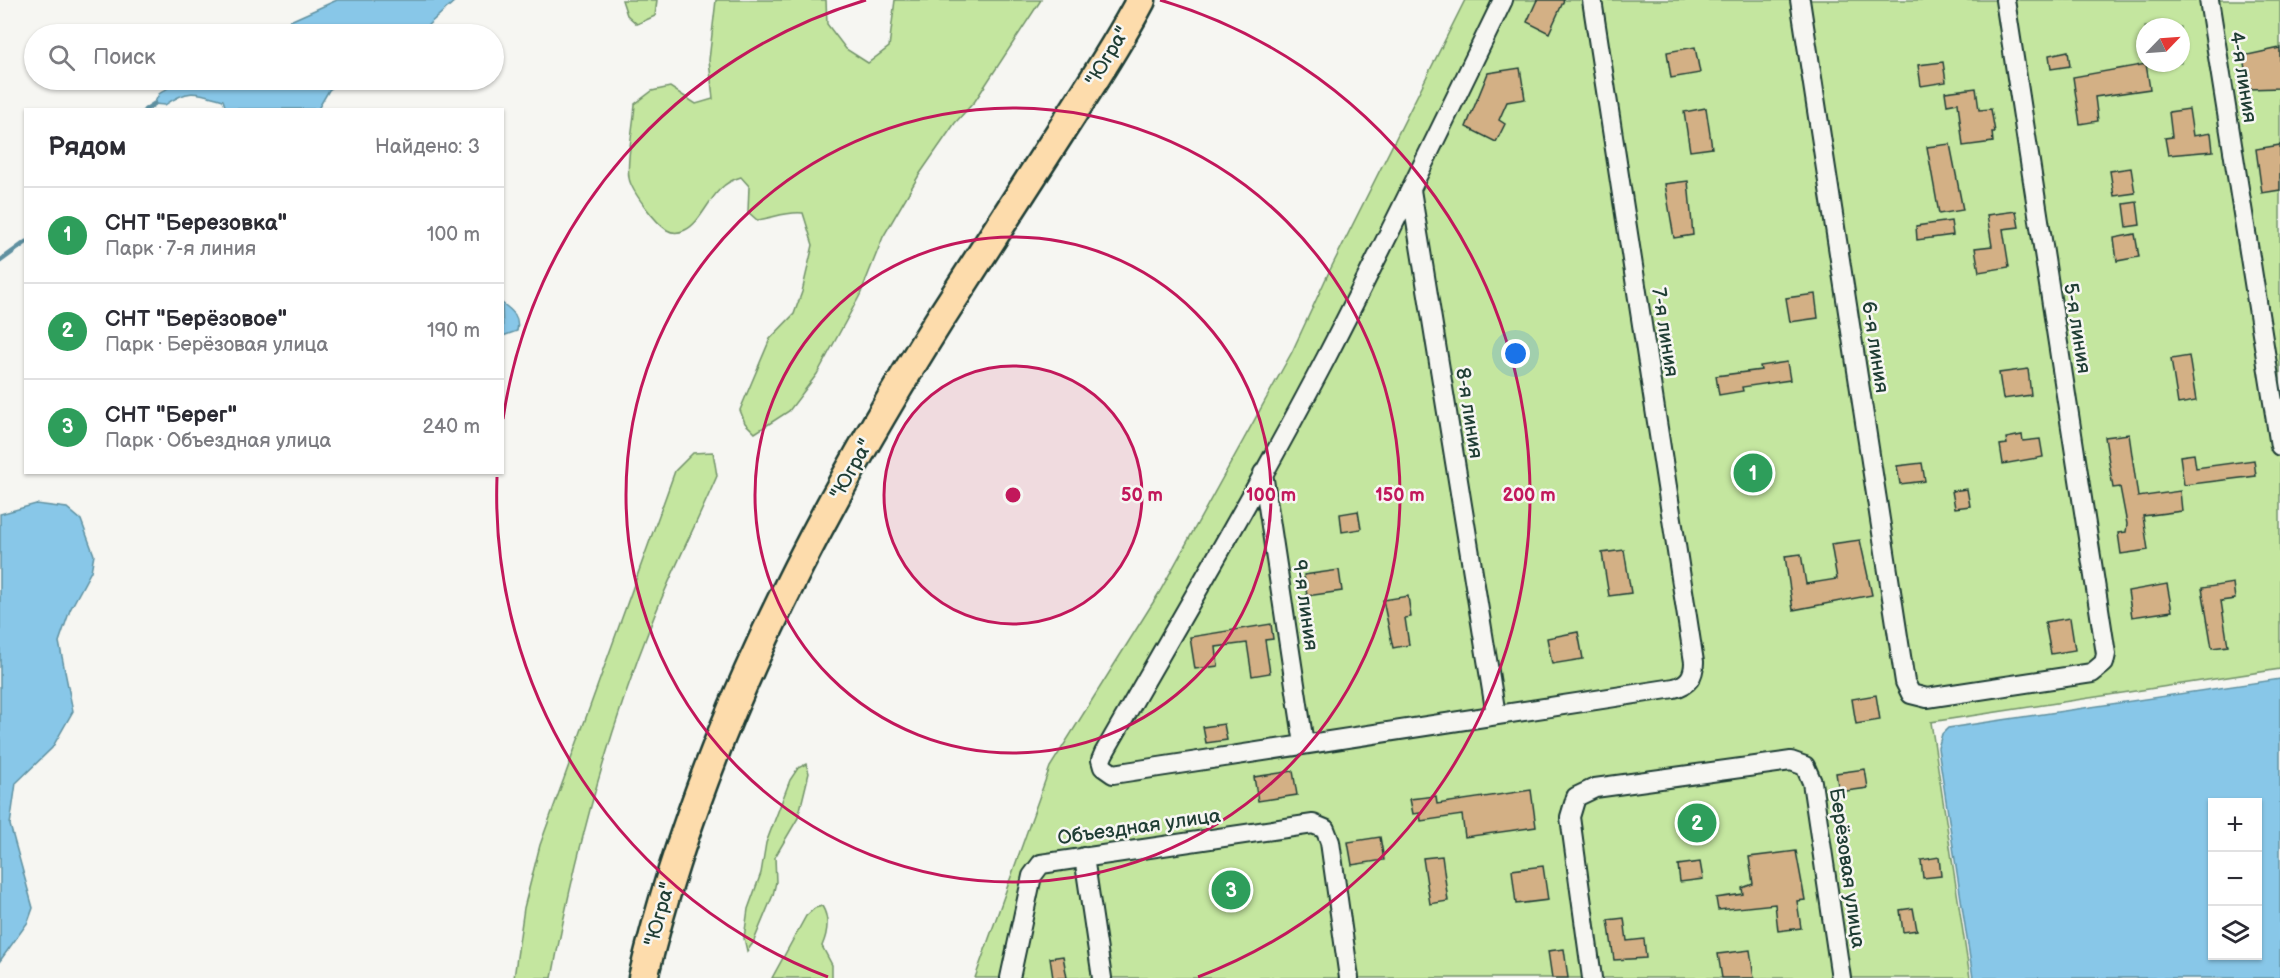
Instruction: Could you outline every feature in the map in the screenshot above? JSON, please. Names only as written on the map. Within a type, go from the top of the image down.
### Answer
[{"type":"highway","name":"\"Югра\"","points":[[643,978],[676,856],[698,794],[724,727],[788,586],[879,420],[1141,0]]},
{"type":"street","points":[[1496,715],[1113,774],[1103,767],[1101,760],[1263,473],[1412,190],[1503,0]]},
{"type":"street","name":"7-я линия","points":[[1496,715],[1678,687],[1689,680],[1694,672],[1592,0]]},
{"type":"street","name":"6-я линия","points":[[1800,0],[1905,682],[1916,697],[1927,698],[2092,673],[2104,663]]},
{"type":"street","name":"5-я линия","points":[[2005,0],[2106,654],[2104,663]]},
{"type":"street","name":"4-я линия","points":[[2209,0],[2280,446]]},
{"type":"street","name":"8-я линия","points":[[1412,190],[1496,715]]},
{"type":"street","name":"9-я линия","points":[[1263,473],[1304,744]]},
{"type":"street","name":"Берёзовая улица","points":[[1592,978],[1570,817],[1576,797],[1595,788],[1791,761],[1805,766],[1812,782],[1841,978]]},
{"type":"street","name":"Объездная улица","points":[[1010,978],[1035,870],[1049,861],[1313,824],[1325,829],[1330,842],[1349,978]]},
{"type":"street","points":[[1084,857],[1102,978]]},
{"type":"green space","points":[[622,0],[657,0],[655,16],[637,24],[627,15]]},
{"type":"green space","points":[[716,0],[826,0],[827,24],[846,49],[868,63],[889,47],[895,0],[1041,0],[975,101],[955,123],[919,175],[883,237],[860,295],[817,374],[789,411],[755,433],[745,423],[740,410],[770,339],[794,314],[802,292],[813,245],[803,213],[757,220],[748,212],[749,186],[741,177],[722,187],[692,225],[683,231],[671,232],[657,221],[639,198],[631,184],[628,171],[635,104],[652,91],[670,87],[696,104],[713,99],[709,60]]},
{"type":"green space","points":[[1465,0],[2280,0],[2280,669],[1931,722],[1970,978],[975,978],[1050,767],[1159,593],[1292,352],[1328,274]]},
{"type":"green space","points":[[713,452],[717,476],[652,622],[606,753],[581,843],[552,978],[514,978],[524,908],[540,845],[675,471],[693,453]]},
{"type":"green space","points":[[806,764],[809,773],[798,818],[775,857],[776,882],[773,895],[753,943],[747,951],[744,938],[748,909],[761,873],[766,843],[790,780],[798,768]]},
{"type":"green space","points":[[822,906],[827,926],[822,946],[832,965],[832,978],[772,978],[806,916],[815,908]]},
{"type":"water","points":[[337,0],[456,0],[429,24],[283,24]]},
{"type":"water","points":[[165,90],[329,90],[319,108],[226,108],[223,100],[193,93],[180,96],[165,105],[154,104],[159,94]]},
{"type":"water","points":[[504,305],[515,315],[517,331],[504,336]]},
{"type":"water","points":[[36,504],[67,508],[81,520],[94,555],[91,571],[70,610],[59,642],[73,711],[52,748],[16,783],[10,825],[33,908],[28,922],[0,961],[0,514]]},
{"type":"water","points":[[2280,679],[2280,978],[1973,978],[1938,748],[1942,734],[1948,728]]},
{"type":"building","points":[[1537,0],[1564,0],[1549,33],[1527,22]]},
{"type":"building","points":[[1695,47],[1700,73],[1671,78],[1667,52]]},
{"type":"building","points":[[2280,48],[2280,88],[2248,89],[2243,56]]},
{"type":"building","points":[[2068,51],[2070,66],[2051,69],[2049,55]]},
{"type":"building","points":[[1943,62],[1946,82],[1921,86],[1918,65]]},
{"type":"building","points":[[2136,66],[2136,72],[2147,72],[2150,89],[2095,97],[2098,121],[2080,124],[2073,77]]},
{"type":"building","points":[[1520,68],[1525,99],[1507,102],[1499,120],[1505,124],[1496,142],[1466,127],[1488,73]]},
{"type":"building","points":[[1976,88],[1979,110],[1991,109],[1995,132],[1992,132],[1993,142],[1963,146],[1958,103],[1947,105],[1945,92]]},
{"type":"building","points":[[1706,108],[1712,148],[1690,151],[1684,112]]},
{"type":"building","points":[[2189,109],[2193,136],[2211,133],[2213,151],[2168,155],[2165,138],[2172,137],[2169,112]]},
{"type":"building","points":[[1950,144],[1963,210],[1939,214],[1927,147]]},
{"type":"building","points":[[2280,145],[2280,190],[2262,193],[2256,149]]},
{"type":"building","points":[[2131,168],[2135,193],[2114,196],[2110,171]]},
{"type":"building","points":[[1688,181],[1693,235],[1674,238],[1665,184]]},
{"type":"building","points":[[2137,202],[2140,225],[2127,227],[2124,204]]},
{"type":"building","points":[[2016,211],[2019,227],[2003,229],[2009,267],[1979,272],[1975,248],[1992,246],[1987,215]]},
{"type":"building","points":[[1951,221],[1953,235],[1917,240],[1916,226]]},
{"type":"building","points":[[2135,234],[2139,257],[2117,261],[2114,238]]},
{"type":"building","points":[[1815,294],[1818,318],[1790,322],[1786,298]]},
{"type":"building","points":[[2189,356],[2196,401],[2178,404],[2171,359]]},
{"type":"building","points":[[1787,362],[1790,380],[1742,387],[1743,391],[1719,395],[1716,376],[1761,370],[1760,366]]},
{"type":"building","points":[[2028,369],[2031,395],[2003,399],[1999,373]]},
{"type":"building","points":[[2129,434],[2138,497],[2180,491],[2182,511],[2143,516],[2148,550],[2121,554],[2118,533],[2126,532],[2127,524],[2120,487],[2113,488],[2105,437]]},
{"type":"building","points":[[2022,435],[2023,441],[2040,439],[2043,457],[2003,464],[2000,445],[2007,444],[2006,438]]},
{"type":"building","points":[[2194,454],[2196,468],[2254,460],[2256,476],[2184,485],[2180,456]]},
{"type":"building","points":[[1922,463],[1925,481],[1900,484],[1897,466]]},
{"type":"building","points":[[1967,489],[1970,506],[1955,508],[1952,491]]},
{"type":"building","points":[[1358,511],[1361,529],[1342,532],[1340,514]]},
{"type":"building","points":[[1860,540],[1872,595],[1793,610],[1785,556],[1801,554],[1806,584],[1837,579],[1831,544]]},
{"type":"building","points":[[1624,550],[1631,593],[1609,596],[1602,553]]},
{"type":"building","points":[[1339,570],[1342,591],[1307,596],[1304,575]]},
{"type":"building","points":[[2233,583],[2235,599],[2221,601],[2228,646],[2212,648],[2202,588]]},
{"type":"building","points":[[2167,584],[2172,611],[2132,617],[2128,591]]},
{"type":"building","points":[[1408,596],[1411,617],[1405,618],[1409,645],[1393,648],[1383,600]]},
{"type":"building","points":[[2070,618],[2075,650],[2051,654],[2045,622]]},
{"type":"building","points":[[1271,624],[1273,639],[1265,640],[1270,673],[1252,676],[1247,643],[1216,647],[1218,666],[1195,669],[1190,637]]},
{"type":"building","points":[[1578,632],[1583,659],[1552,664],[1547,638]]},
{"type":"building","points":[[1876,695],[1880,720],[1856,724],[1852,699]]},
{"type":"building","points":[[1224,724],[1227,740],[1206,743],[1203,727]]},
{"type":"building","points":[[1865,769],[1868,788],[1839,792],[1836,773]]},
{"type":"building","points":[[1293,771],[1297,795],[1258,801],[1254,777]]},
{"type":"building","points":[[1531,790],[1536,827],[1465,837],[1462,815],[1421,821],[1420,813],[1413,814],[1410,799],[1436,796],[1437,804]]},
{"type":"building","points":[[1380,837],[1384,860],[1352,865],[1348,842]]},
{"type":"building","points":[[1796,851],[1805,900],[1797,901],[1801,928],[1778,931],[1775,904],[1718,910],[1716,898],[1743,894],[1742,888],[1753,884],[1749,857]]},
{"type":"building","points":[[1442,856],[1448,901],[1430,904],[1423,858]]},
{"type":"building","points":[[1939,857],[1941,876],[1923,878],[1921,860]]},
{"type":"building","points":[[1700,862],[1703,879],[1680,882],[1678,865]]},
{"type":"building","points":[[1543,866],[1548,900],[1516,904],[1512,870]]},
{"type":"building","points":[[1913,908],[1917,930],[1903,932],[1900,910]]},
{"type":"building","points":[[1624,918],[1627,941],[1644,939],[1646,958],[1614,960],[1608,920]]},
{"type":"building","points":[[1564,949],[1568,978],[1552,978],[1548,951]]},
{"type":"building","points":[[1750,950],[1754,978],[1722,978],[1718,954]]},
{"type":"building","points":[[1063,956],[1067,978],[1053,978],[1050,958]]},
{"type":"waterway","points":[[148,108],[154,104]]},
{"type":"waterway","points":[[0,261],[24,243]]},
{"type":"place","name":"СНТ \"Березовка\"","points":[[1753,473]]},
{"type":"place","name":"СНТ \"Берёзовое\"","points":[[1697,823]]},
{"type":"place","name":"СНТ \"Берег\"","points":[[1231,890]]}]
